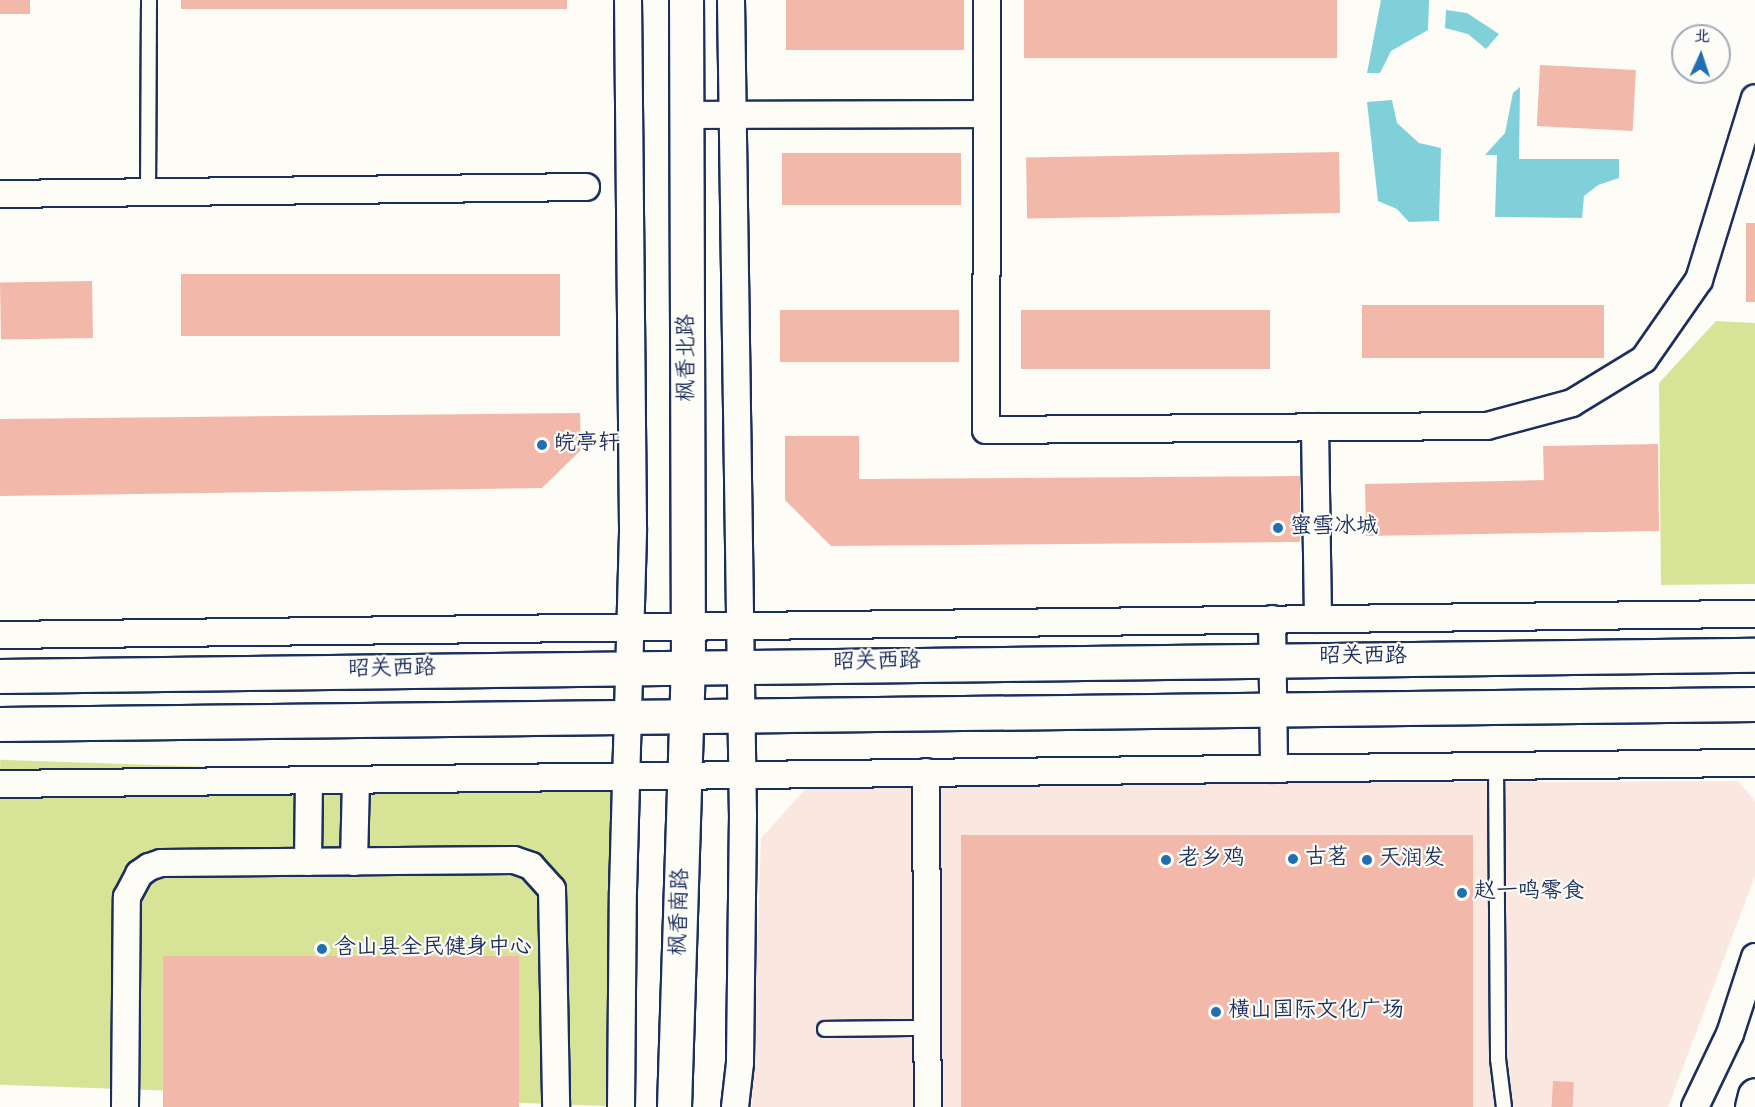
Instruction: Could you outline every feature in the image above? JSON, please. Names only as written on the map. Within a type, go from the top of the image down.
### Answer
[{"type":"main road","name":"枫香北路","points":[[686,0],[687,716]]},
{"type":"main road","name":"昭关西路","points":[[0,676],[1272,658],[1755,655]]},
{"type":"main road","points":[[0,724],[1755,704]]},
{"type":"main road","name":"枫香南路","points":[[675,1107],[687,716]]},
{"type":"main road","points":[[1752,1107],[1755,1095]]},
{"type":"street","points":[[621,1107],[626,776],[633,528],[628,0]]},
{"type":"street","points":[[731,0],[743,774],[741,1063],[735,1107]]},
{"type":"street","points":[[987,0],[986,430],[1487,426],[1572,403],[1644,359],[1700,280],[1755,98]]},
{"type":"street","points":[[687,115],[987,114]]},
{"type":"street","points":[[0,194],[586,188]]},
{"type":"street","points":[[1315,427],[1318,619]]},
{"type":"street","points":[[0,635],[1755,614]]},
{"type":"street","points":[[1272,619],[1274,769]]},
{"type":"street","points":[[0,784],[1755,763]]},
{"type":"street","points":[[926,772],[928,1107]]},
{"type":"street","points":[[308,862],[309,780]]},
{"type":"street","points":[[354,862],[356,780]]},
{"type":"street","points":[[125,1107],[127,897],[139,874],[161,863],[514,860],[531,866],[543,876],[552,889],[555,910],[556,1107]]},
{"type":"street","points":[[1695,1107],[1730,1034],[1755,957]]},
{"type":"lane","points":[[148,193],[149,0]]},
{"type":"lane","points":[[1496,766],[1498,1059],[1504,1107]]},
{"type":"lane","points":[[825,1029],[927,1028]]},
{"type":"shaded area","points":[[1738,781],[1755,801],[1755,876],[1668,1107],[752,1107],[761,838],[809,785]]},
{"type":"green space","points":[[1716,321],[1755,323],[1755,584],[1661,585],[1659,383]]},
{"type":"green space","name":"含山县全民健身中心","points":[[0,760],[640,782],[629,1107],[0,1085]]},
{"type":"water","points":[[1381,0],[1429,0],[1428,30],[1391,51],[1380,73],[1367,73]]},
{"type":"water","points":[[1446,10],[1467,13],[1499,34],[1486,49],[1468,34],[1445,28]]},
{"type":"water","points":[[1520,87],[1519,159],[1619,159],[1619,178],[1598,185],[1584,196],[1582,218],[1495,217],[1497,155],[1485,155],[1505,133],[1513,93]]},
{"type":"water","points":[[1392,100],[1397,123],[1419,143],[1441,148],[1439,221],[1409,222],[1397,209],[1378,201],[1367,102]]},
{"type":"building","points":[[0,0],[30,0],[30,14],[0,14]]},
{"type":"building","points":[[181,0],[567,0],[567,9],[181,9]]},
{"type":"building","points":[[786,0],[964,0],[964,50],[786,50]]},
{"type":"building","points":[[1024,0],[1337,0],[1337,58],[1024,58]]},
{"type":"building","points":[[1540,65],[1636,70],[1633,131],[1537,126]]},
{"type":"building","points":[[1339,152],[1340,213],[1027,218],[1026,157]]},
{"type":"building","points":[[782,153],[961,153],[961,205],[782,205]]},
{"type":"building","points":[[1746,223],[1755,223],[1755,302],[1746,302]]},
{"type":"building","points":[[181,274],[560,274],[560,336],[181,336]]},
{"type":"building","points":[[92,281],[93,338],[1,340],[0,283]]},
{"type":"building","points":[[1362,305],[1604,305],[1604,358],[1362,358]]},
{"type":"building","points":[[780,310],[959,310],[959,362],[780,362]]},
{"type":"building","points":[[1021,310],[1270,310],[1270,369],[1021,369]]},
{"type":"building","points":[[580,413],[581,450],[542,488],[0,496],[0,419]]},
{"type":"building","points":[[785,436],[859,436],[859,479],[1300,476],[1300,542],[831,546],[785,500]]},
{"type":"building","points":[[1658,444],[1659,531],[1366,536],[1365,484],[1544,480],[1543,446]]},
{"type":"building","name":"横山国际文化广场","points":[[961,835],[1473,835],[1473,1107],[961,1107]]},
{"type":"building","name":"含山县全民健身中心","points":[[163,956],[519,956],[519,1107],[163,1107]]},
{"type":"building","points":[[1553,1081],[1574,1082],[1573,1107],[1552,1107]]},
{"type":"place","name":"皖亭轩","points":[[542,445]]},
{"type":"place","name":"蜜雪冰城","points":[[1278,528]]},
{"type":"place","name":"古茗","points":[[1293,859]]},
{"type":"place","name":"老乡鸡","points":[[1166,860]]},
{"type":"place","name":"天润发","points":[[1367,860]]},
{"type":"place","name":"赵一鸣零食","points":[[1462,893]]},
{"type":"place","name":"含山县全民健身中心","points":[[322,949]]},
{"type":"place","name":"横山国际文化广场","points":[[1216,1012]]}]
